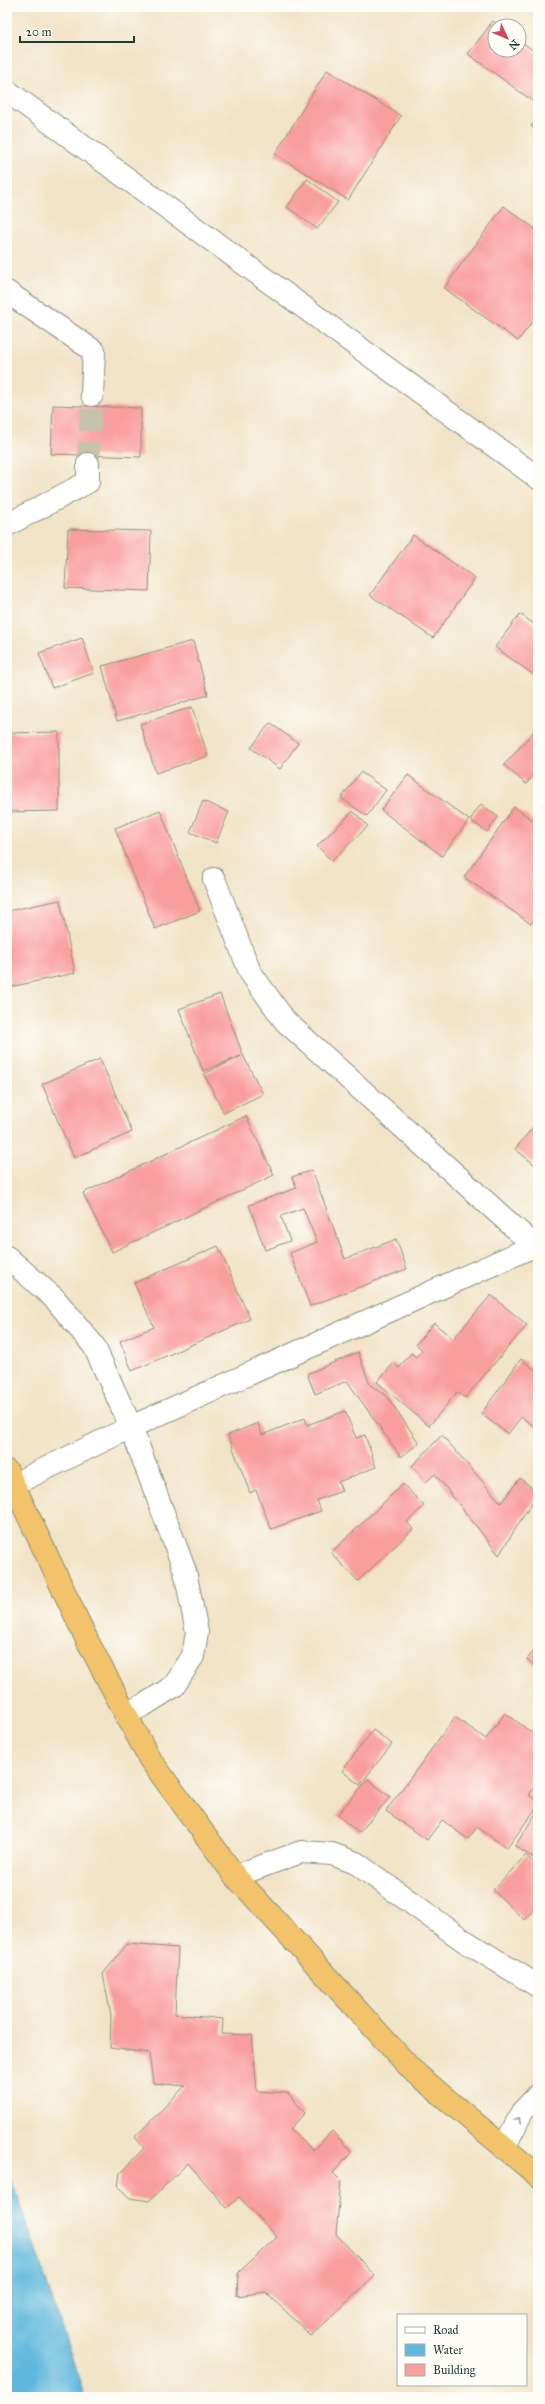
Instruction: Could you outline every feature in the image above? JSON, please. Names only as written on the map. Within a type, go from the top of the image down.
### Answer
[{"type":"highway","points":[[10,1478],[87,1640],[149,1758],[235,1876],[413,2071],[538,2176]]},
{"type":"street","points":[[7,91],[538,478]]},
{"type":"street","points":[[7,292],[94,351],[92,395]]},
{"type":"street","points":[[7,525],[88,482],[88,464]]},
{"type":"street","points":[[10,1478],[131,1427],[536,1247],[285,1021],[250,972],[214,879]]},
{"type":"street","points":[[7,1257],[55,1299],[94,1346],[131,1427],[185,1571],[197,1632],[193,1656],[174,1686],[144,1705],[125,1714]]},
{"type":"street","points":[[235,1876],[301,1852],[332,1854],[356,1863],[463,1940],[538,1986]]},
{"type":"street","points":[[504,2148],[522,2112],[538,2095]]},
{"type":"water","points":[[7,2172],[18,2197],[85,2397],[7,2397]]},
{"type":"building","points":[[487,29],[487,58],[527,58],[527,46],[538,54],[538,105],[468,54]]},
{"type":"building","points":[[327,70],[401,116],[348,200],[275,154]]},
{"type":"building","points":[[538,117],[538,131],[531,126]]},
{"type":"building","points":[[307,179],[338,202],[317,229],[287,207]]},
{"type":"building","points":[[504,206],[538,231],[538,314],[518,341],[444,288]]},
{"type":"building","points":[[53,405],[141,408],[141,457],[51,454]]},
{"type":"building","points":[[68,529],[151,531],[149,591],[65,588]]},
{"type":"building","points":[[413,535],[475,578],[433,638],[370,595]]},
{"type":"building","points":[[520,614],[538,627],[538,678],[495,647]]},
{"type":"building","points":[[82,638],[94,673],[52,688],[39,653]]},
{"type":"building","points":[[193,641],[208,695],[117,721],[102,666]]},
{"type":"building","points":[[192,707],[208,756],[156,773],[140,724]]},
{"type":"building","points":[[270,723],[298,743],[280,769],[251,748]]},
{"type":"building","points":[[536,729],[538,732],[538,770],[526,784],[504,765]]},
{"type":"building","points":[[59,732],[59,811],[7,812],[7,733]]},
{"type":"building","points":[[361,772],[386,790],[367,816],[341,798]]},
{"type":"building","points":[[408,775],[469,820],[442,856],[381,810]]},
{"type":"building","points":[[203,801],[229,812],[216,843],[190,832]]},
{"type":"building","points":[[481,804],[498,817],[487,832],[470,820]]},
{"type":"building","points":[[514,807],[538,824],[538,914],[531,924],[464,877]]},
{"type":"building","points":[[160,810],[200,911],[155,929],[115,828]]},
{"type":"building","points":[[353,811],[368,826],[332,861],[317,846]]},
{"type":"building","points":[[60,900],[75,973],[10,987],[7,974],[7,911]]},
{"type":"building","points":[[220,994],[243,1055],[263,1094],[224,1113],[204,1074],[241,1056],[203,1071],[179,1009]]},
{"type":"building","points":[[100,1059],[132,1132],[74,1158],[42,1084]]},
{"type":"building","points":[[246,1116],[274,1175],[112,1252],[83,1193]]},
{"type":"building","points":[[538,1121],[538,1167],[515,1149]]},
{"type":"building","points":[[312,1170],[345,1259],[396,1239],[407,1269],[310,1306],[290,1253],[317,1242],[303,1208],[281,1216],[290,1241],[265,1250],[249,1205],[297,1188],[292,1177]]},
{"type":"building","points":[[218,1246],[250,1319],[132,1371],[120,1341],[154,1327],[134,1283]]},
{"type":"building","points":[[491,1295],[527,1325],[465,1398],[457,1392],[429,1426],[377,1382],[394,1363],[399,1368],[411,1353],[416,1357],[422,1350],[416,1344],[434,1323],[453,1339]]},
{"type":"building","points":[[358,1352],[370,1385],[386,1395],[419,1443],[401,1457],[347,1381],[315,1394],[307,1374]]},
{"type":"building","points":[[521,1359],[538,1372],[538,1429],[521,1417],[508,1434],[481,1414]]},
{"type":"building","points":[[345,1411],[356,1438],[365,1435],[376,1467],[338,1482],[342,1491],[317,1500],[321,1511],[271,1529],[256,1490],[250,1493],[228,1435],[258,1423],[262,1435],[305,1418],[307,1425]]},
{"type":"building","points":[[442,1435],[501,1503],[520,1478],[538,1493],[499,1555],[435,1474],[426,1482],[412,1466]]},
{"type":"building","points":[[403,1484],[424,1506],[407,1522],[413,1529],[358,1581],[331,1553]]},
{"type":"building","points":[[538,1647],[538,1669],[527,1659]]},
{"type":"building","points":[[505,1713],[538,1737],[538,1782],[529,1795],[538,1801],[538,1806],[507,1848],[477,1827],[468,1839],[442,1820],[427,1840],[386,1811],[455,1717],[486,1739]]},
{"type":"building","points":[[373,1730],[392,1744],[360,1785],[342,1771]]},
{"type":"building","points":[[368,1779],[390,1797],[359,1833],[337,1815]]},
{"type":"building","points":[[538,1810],[538,1861],[515,1846]]},
{"type":"building","points":[[526,1855],[538,1867],[538,1905],[524,1920],[493,1890]]},
{"type":"building","points":[[127,1944],[178,1948],[175,2014],[223,2019],[222,2034],[252,2035],[257,2091],[288,2093],[305,2113],[290,2129],[313,2150],[332,2131],[352,2152],[333,2173],[341,2181],[336,2234],[375,2276],[311,2336],[266,2292],[237,2296],[238,2273],[277,2237],[239,2197],[227,2208],[188,2163],[149,2201],[130,2198],[118,2187],[120,2173],[144,2148],[135,2137],[185,2086],[153,2083],[149,2053],[110,2048],[111,2016],[103,1974]]},
{"type":"tunnel","points":[[88,464],[92,395]]}]
